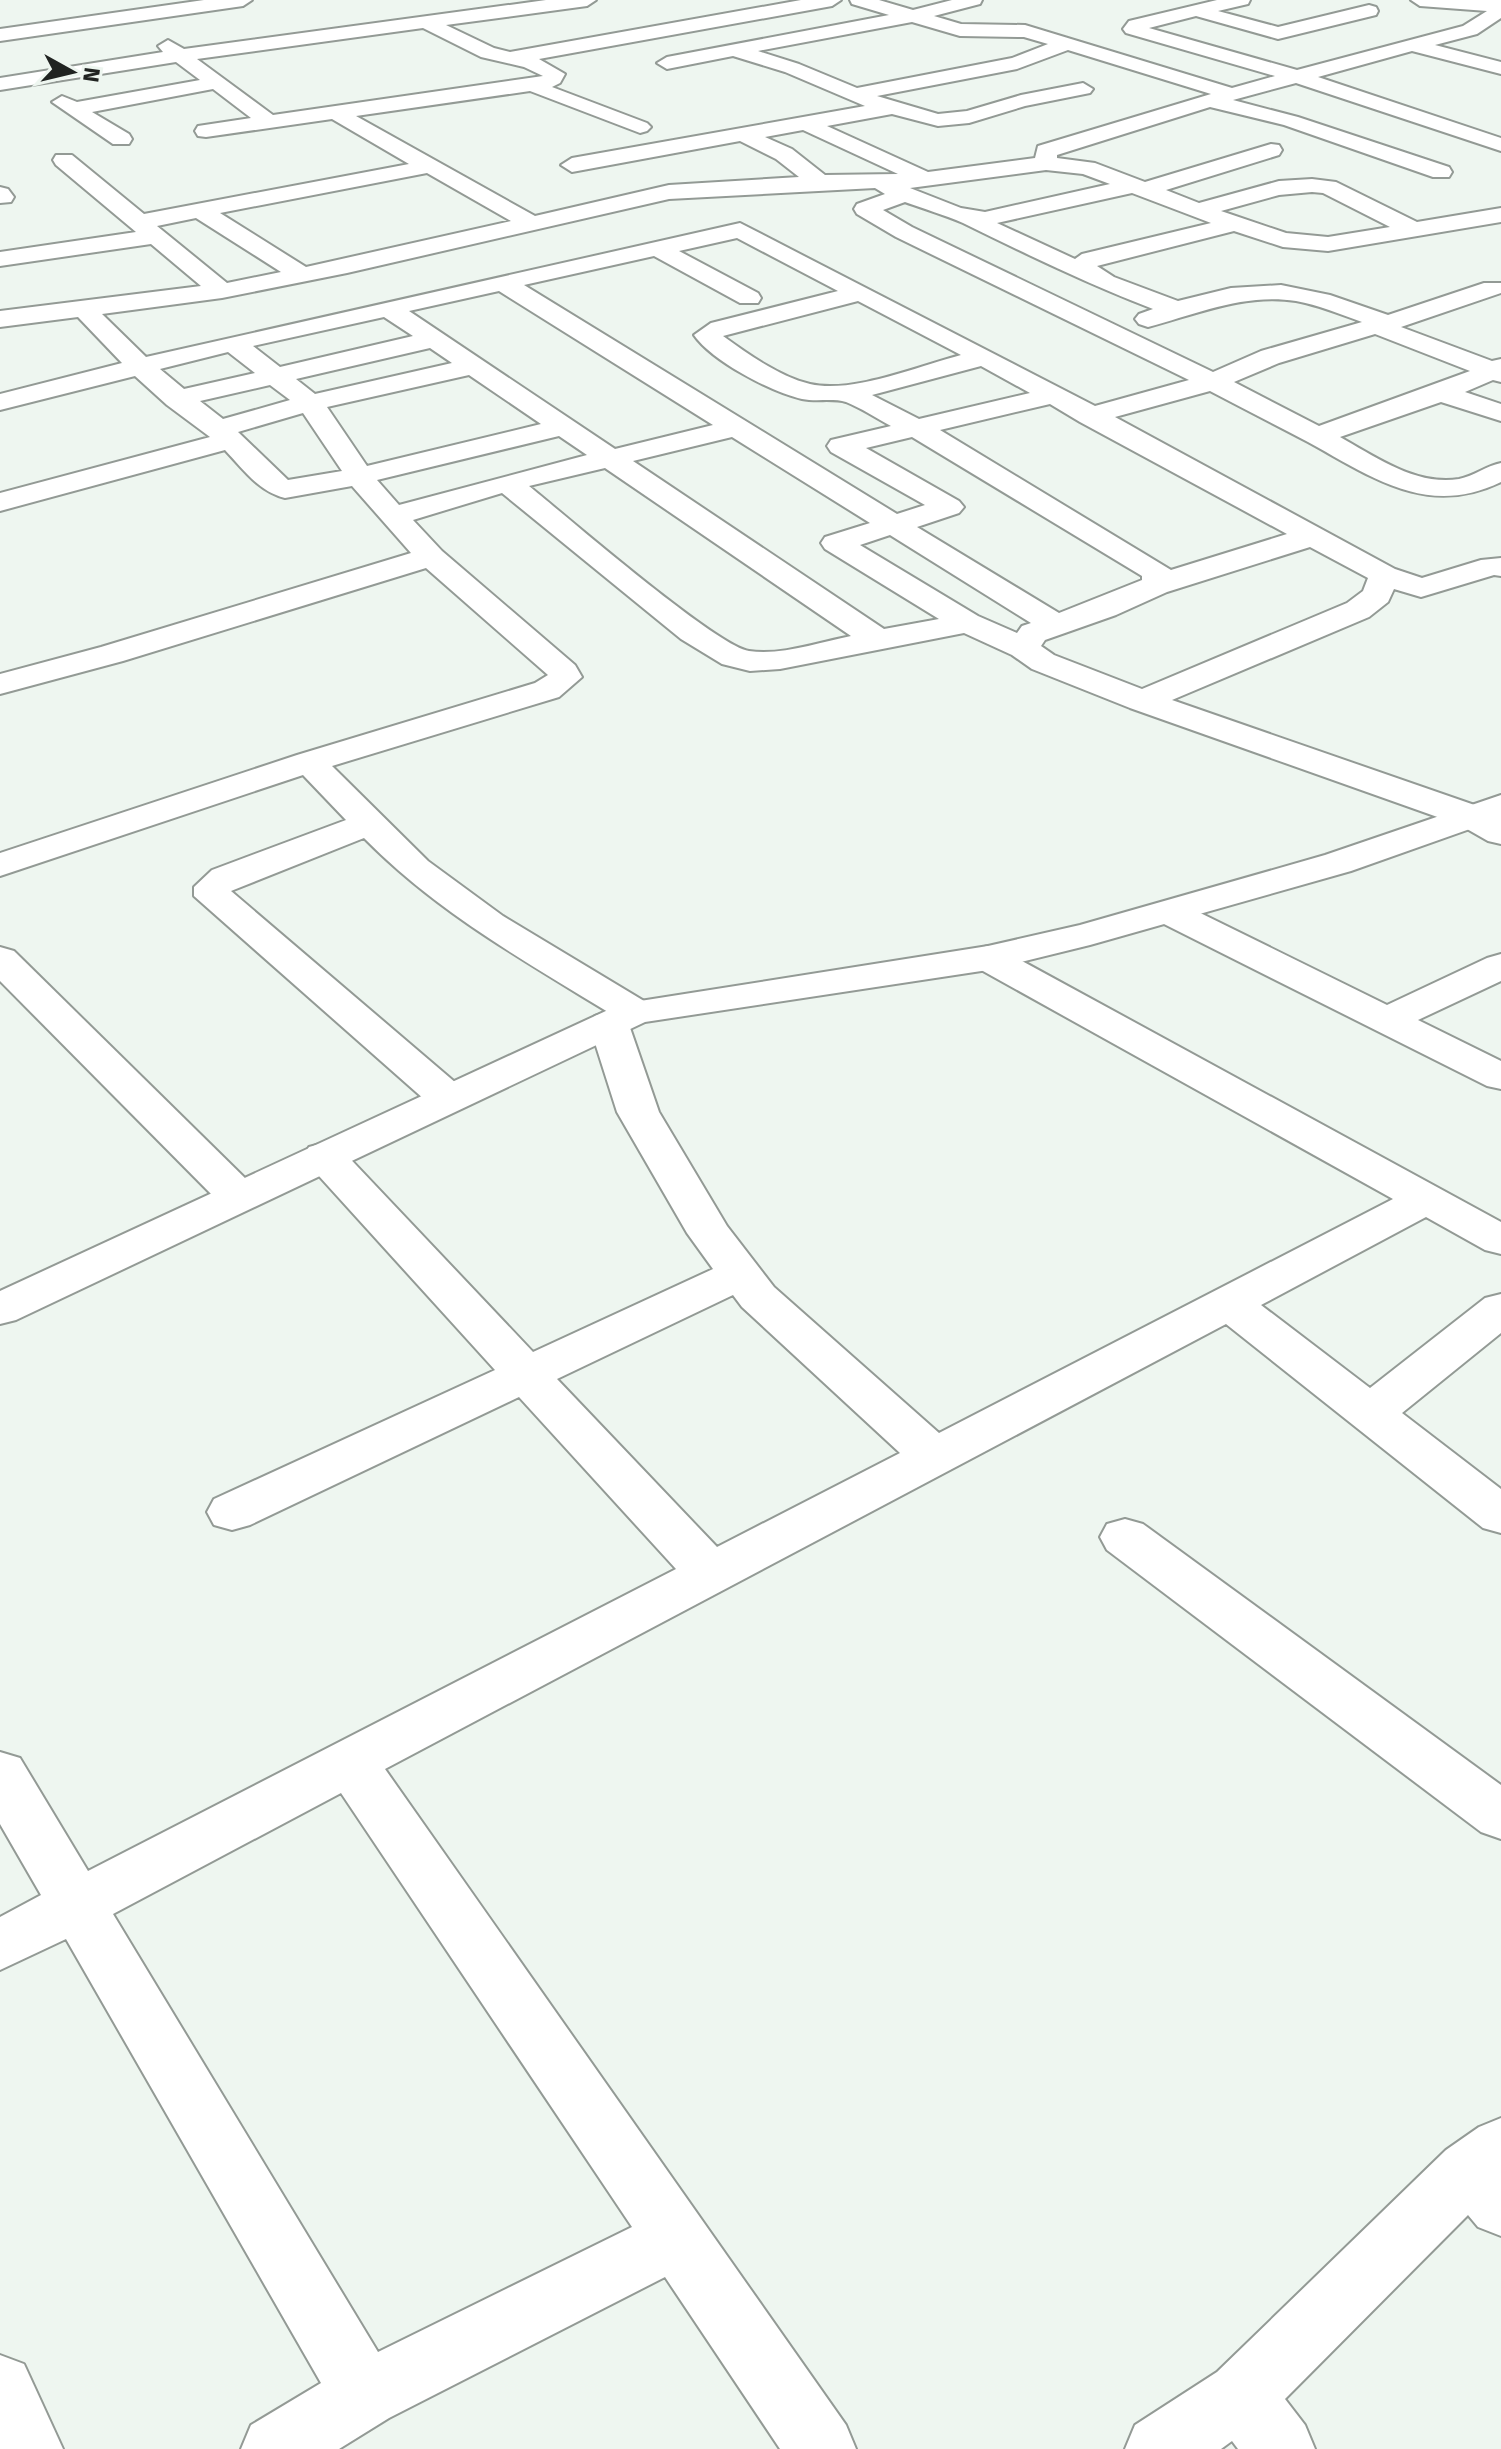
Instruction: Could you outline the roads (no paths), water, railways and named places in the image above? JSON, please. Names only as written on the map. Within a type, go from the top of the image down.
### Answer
[{"type":"street","points":[[0,35],[126,18],[185,4],[243,0]]},
{"type":"street","points":[[454,64],[832,0]]},
{"type":"street","points":[[859,0],[971,32]]},
{"type":"street","points":[[667,63],[913,16],[973,0]]},
{"type":"street","points":[[1241,0],[1136,25],[1133,29],[1295,76],[1501,145]]},
{"type":"street","points":[[1420,0],[1501,8]]},
{"type":"street","points":[[0,84],[181,55],[572,1]]},
{"type":"street","points":[[402,8],[482,50],[549,70],[555,77],[538,88],[640,127]]},
{"type":"street","points":[[1046,163],[1046,151],[1207,101],[1470,30],[1501,8]]},
{"type":"street","points":[[1197,11],[1278,33],[1369,11]]},
{"type":"street","points":[[9,16],[28,31]]},
{"type":"street","points":[[126,18],[181,55],[269,122]]},
{"type":"street","points":[[928,41],[971,32],[1012,29],[1069,43],[1232,94]]},
{"type":"street","points":[[854,95],[1017,63],[1069,43]]},
{"type":"street","points":[[1414,46],[1501,68]]},
{"type":"street","points":[[733,50],[792,68],[854,95],[925,118],[953,119],[1083,89]]},
{"type":"street","points":[[792,68],[822,62]]},
{"type":"street","points":[[1017,63],[1159,116]]},
{"type":"street","points":[[1330,66],[1365,76]]},
{"type":"street","points":[[26,80],[121,139]]},
{"type":"street","points":[[206,131],[547,82]]},
{"type":"street","points":[[73,109],[215,83]]},
{"type":"street","points":[[239,101],[270,96]]},
{"type":"street","points":[[1207,101],[1291,121],[1441,172]]},
{"type":"street","points":[[572,165],[892,108]]},
{"type":"street","points":[[334,112],[531,223]]},
{"type":"street","points":[[807,124],[1003,236],[1176,309]]},
{"type":"street","points":[[742,134],[784,154],[820,182]]},
{"type":"street","points":[[970,218],[985,219],[1137,188],[1271,150]]},
{"type":"street","points":[[64,160],[222,291]]},
{"type":"street","points":[[0,319],[222,291],[669,192],[820,182],[915,186],[1046,163],[1087,168],[1235,224],[1307,244],[1328,244],[1501,215]]},
{"type":"street","points":[[0,259],[148,229],[200,211],[431,166]]},
{"type":"street","points":[[1198,210],[1285,188],[1316,185],[1328,187],[1415,230]]},
{"type":"street","points":[[915,186],[865,209],[904,232],[1213,382],[1412,484],[1438,490],[1463,487],[1501,471]]},
{"type":"street","points":[[669,192],[984,357],[1384,575],[1421,588],[1498,565]]},
{"type":"street","points":[[200,211],[302,275]]},
{"type":"street","points":[[1454,222],[1501,237]]},
{"type":"street","points":[[1087,273],[1081,266],[1090,259],[1235,224]]},
{"type":"street","points":[[0,402],[233,343],[740,230]]},
{"type":"street","points":[[657,248],[749,298]]},
{"type":"street","points":[[503,283],[1056,625]]},
{"type":"street","points":[[1090,416],[1213,382],[1270,357],[1493,288]]},
{"type":"street","points":[[1108,332],[1176,309],[1261,291],[1284,292],[1382,324],[1498,371]]},
{"type":"street","points":[[860,293],[720,328],[707,335],[720,346],[793,388],[809,392],[848,393],[984,357]]},
{"type":"street","points":[[388,308],[879,640]]},
{"type":"street","points":[[85,309],[115,346],[176,399],[224,435],[278,488],[303,488],[360,476],[565,426]]},
{"type":"street","points":[[176,399],[434,339]]},
{"type":"street","points":[[0,865],[309,762],[547,690],[566,677],[564,672],[431,557],[360,476],[310,403],[233,343]]},
{"type":"street","points":[[0,502],[224,435],[310,403],[474,366]]},
{"type":"street","points":[[1317,436],[1498,371]]},
{"type":"street","points":[[848,393],[916,428],[1142,562],[1158,573],[1156,585]]},
{"type":"street","points":[[1441,393],[1501,413]]},
{"type":"street","points":[[1053,395],[841,446],[949,507],[890,523],[836,543],[967,623],[1023,648],[1043,662],[1142,701],[1492,819]]},
{"type":"street","points":[[393,516],[507,483],[734,428]]},
{"type":"street","points":[[507,483],[692,632],[733,657],[750,661],[780,659],[967,623]]},
{"type":"street","points":[[1023,648],[1033,633],[1156,585],[1313,536]]},
{"type":"street","points":[[0,684],[112,654],[431,557]]},
{"type":"street","points":[[1142,701],[1358,610],[1377,595],[1384,575]]},
{"type":"street","points":[[309,762],[415,869],[622,1018],[638,1112],[709,1233],[758,1297],[935,1457]]},
{"type":"street","points":[[0,1309],[237,1195],[622,1018],[988,958],[1169,912],[1492,819]]},
{"type":"street","points":[[371,823],[225,878],[212,887],[213,896],[448,1098]]},
{"type":"street","points":[[1169,912],[1501,1077]]},
{"type":"street","points":[[988,958],[1501,1240]]},
{"type":"street","points":[[0,959],[237,1195]]},
{"type":"street","points":[[1387,1020],[1501,966]]},
{"type":"street","points":[[324,1156],[711,1574]]},
{"type":"street","points":[[0,1945],[1427,1199]]},
{"type":"street","points":[[232,1512],[740,1274]]},
{"type":"street","points":[[1229,1303],[1501,1515]]},
{"type":"street","points":[[1370,1413],[1501,1309]]},
{"type":"street","points":[[1125,1537],[1501,1816]]},
{"type":"street","points":[[350,1762],[821,2449]]},
{"type":"street","points":[[0,1774],[365,2394]]},
{"type":"street","points":[[1160,2449],[1241,2396],[1490,2175]]},
{"type":"street","points":[[276,2449],[365,2394],[677,2238]]},
{"type":"street","points":[[0,2388],[28,2449]]},
{"type":"street","points":[[1241,2396],[1280,2449]]}]
